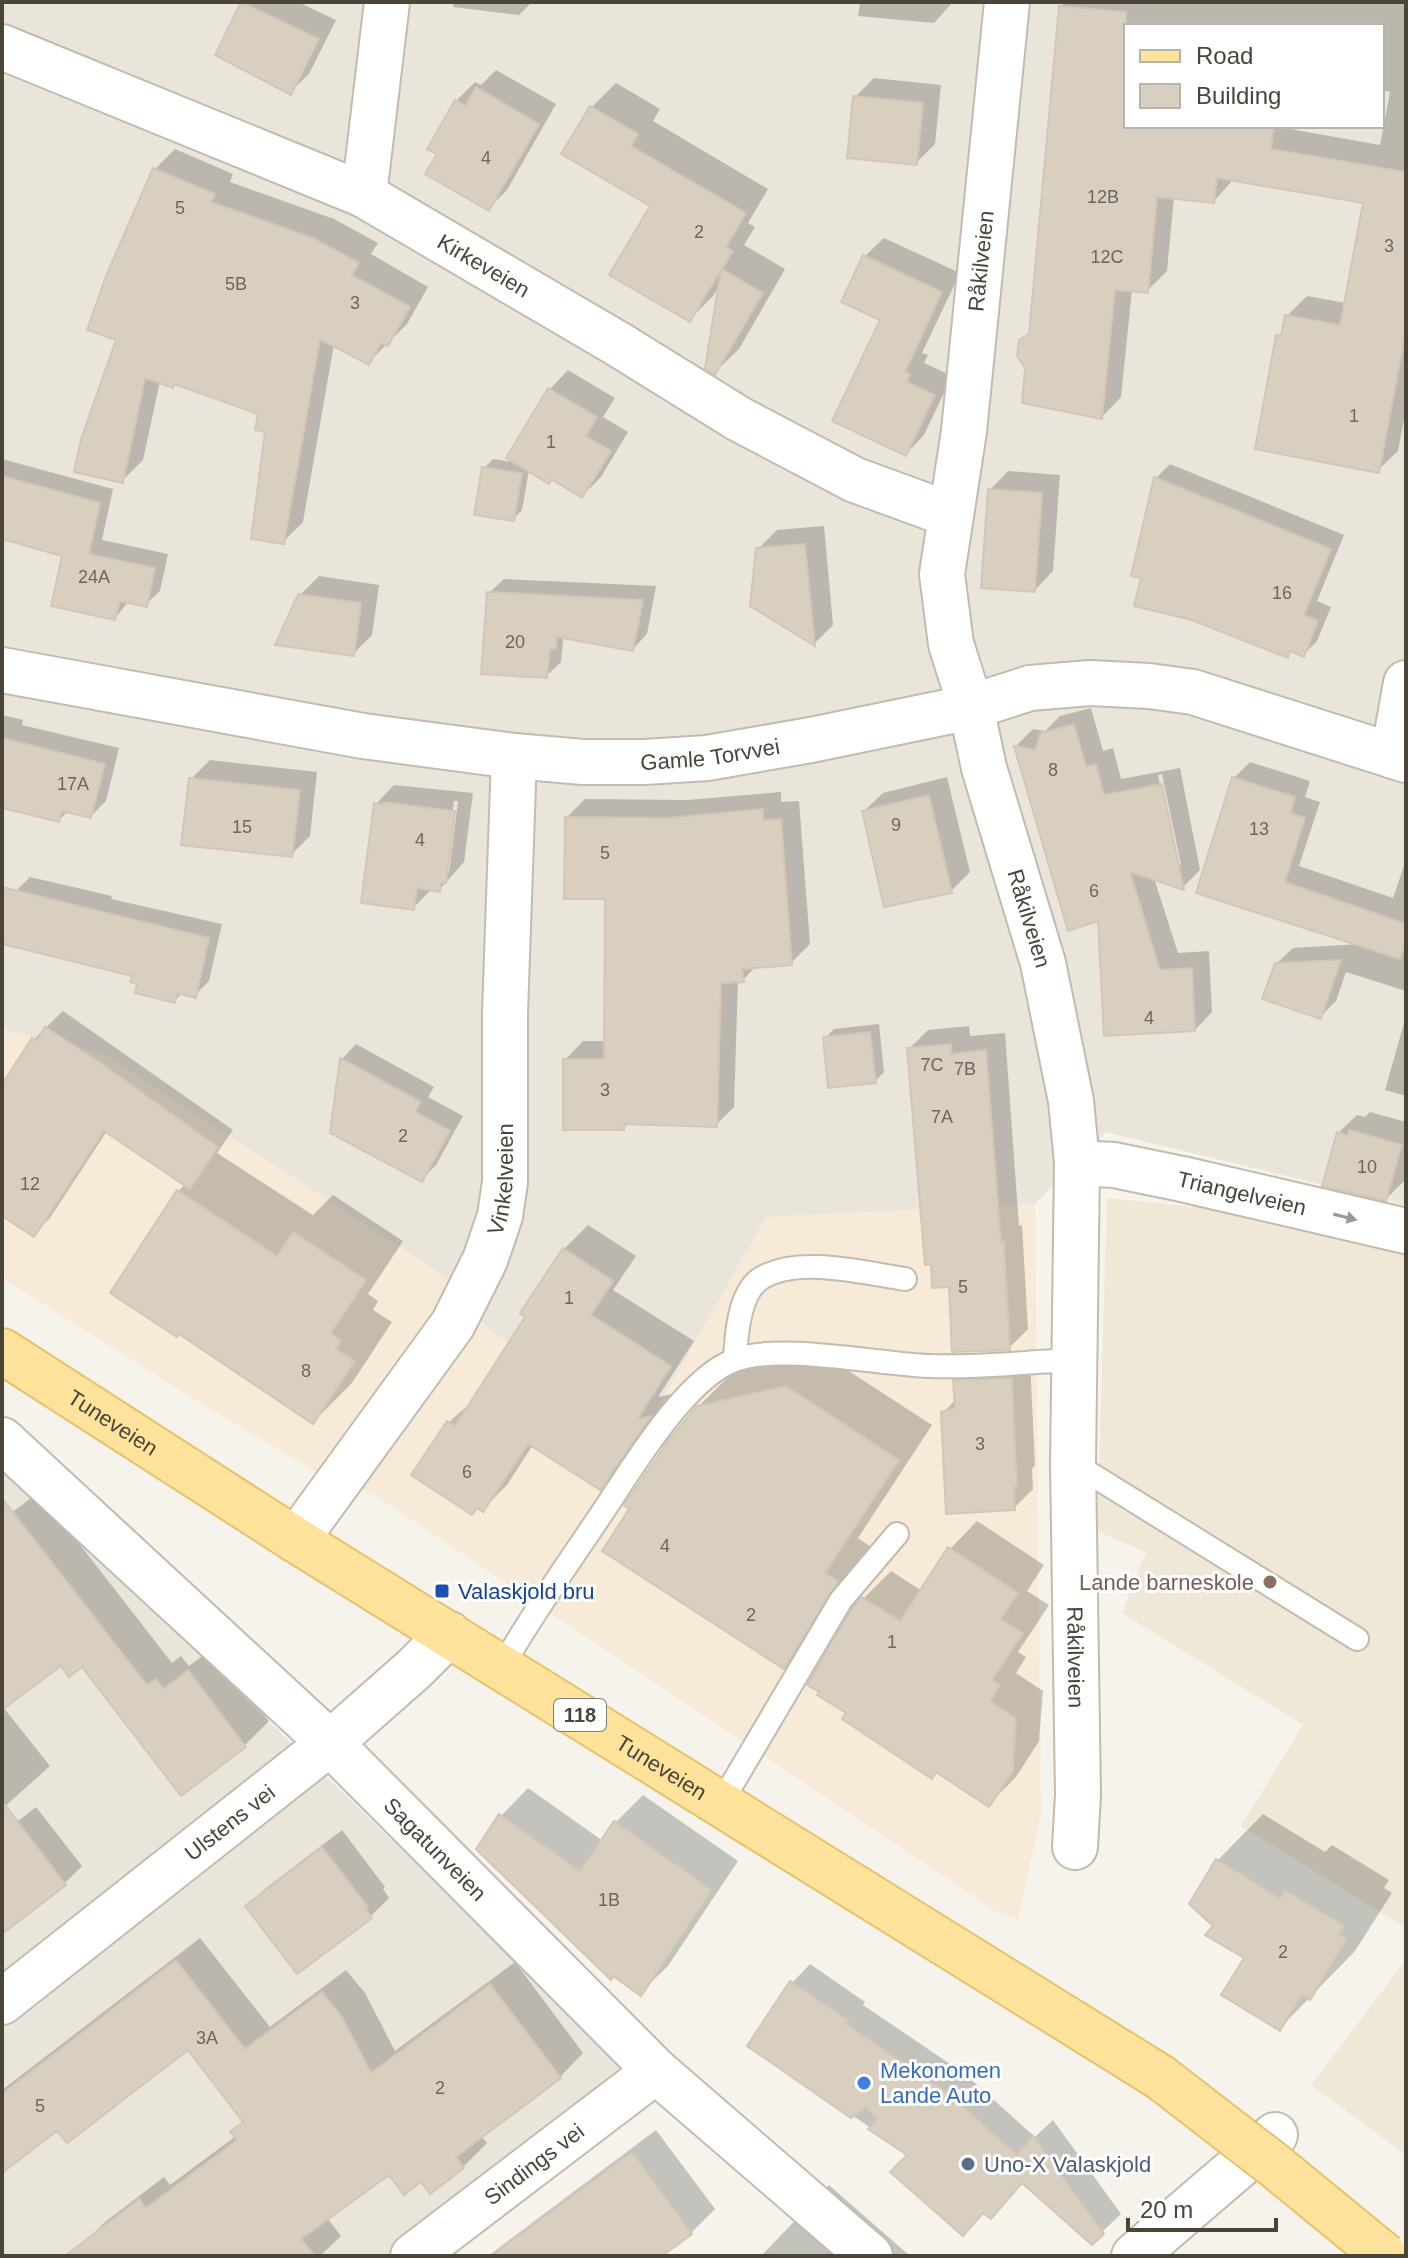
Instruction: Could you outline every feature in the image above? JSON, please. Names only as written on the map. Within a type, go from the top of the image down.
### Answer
[{"type":"main road","name":"Tuneveien","points":[[2,1351],[296,1540],[1160,2077],[1385,2256]]},
{"type":"street","points":[[364,195],[387,2]]},
{"type":"street","name":"Råkilveien","points":[[1007,2],[964,431],[942,574],[951,644],[971,707],[984,768],[1043,963],[1062,1048],[1077,1163],[1073,1463],[1078,1795],[1075,1847]]},
{"type":"street","name":"Kirkeveien","points":[[2,47],[364,195],[739,419],[855,480],[951,515]]},
{"type":"street","name":"Gamle Torvvei","points":[[2,670],[363,736],[583,762],[707,758],[971,707],[1030,688],[1090,683],[1149,686],[1193,692],[1399,758]]},
{"type":"street","points":[[1399,758],[1406,683]]},
{"type":"street","name":"Vinkelveien","points":[[296,1540],[453,1324],[485,1260],[500,1216],[505,1182],[505,1013],[514,756]]},
{"type":"street","name":"Triangelveien","points":[[1077,1163],[1114,1165],[1182,1179],[1406,1231]]},
{"type":"street","name":"Sagatunveien","points":[[3,1443],[330,1743],[656,2071],[870,2256]]},
{"type":"street","name":"Ulstens vei","points":[[2,2002],[330,1743],[449,1634]]},
{"type":"street","name":"Sindings vei","points":[[413,2256],[656,2071]]},
{"type":"street","points":[[1134,2256],[1275,2135]]},
{"type":"lane","points":[[735,1360],[739,1318],[758,1280],[784,1270],[812,1266],[905,1279]]},
{"type":"lane","points":[[502,1667],[527,1623],[663,1423],[709,1374],[735,1360],[759,1355],[805,1355],[931,1366],[1074,1360]]},
{"type":"lane","points":[[1073,1463],[1357,1639]]},
{"type":"lane","points":[[721,1803],[841,1600],[897,1534]]},
{"type":"shaded area","points":[[2,2],[1406,2],[1406,1205],[1106,1132],[1035,1204],[766,1217],[646,1430],[489,1330],[444,1276],[105,1055],[2,1029]]},
{"type":"shaded area","points":[[2,1029],[105,1055],[444,1276],[489,1330],[645,1430],[766,1217],[1035,1204],[1041,1815],[1018,1919],[997,1912],[377,1497],[315,1471],[2,1278]]},
{"type":"shaded area","name":"Lande barneskole","points":[[1107,1198],[1246,1212],[1406,1256],[1406,1928],[1241,1826],[1303,1725],[1122,1613],[1146,1552],[1097,1531]]},
{"type":"shaded area","points":[[2,1464],[630,2070],[402,2234],[419,2256],[2,2256]]},
{"type":"shaded area","points":[[1406,1960],[1406,2155],[1311,2085]]},
{"type":"building","points":[[241,2],[319,39],[291,95],[215,55]]},
{"type":"building","points":[[1059,6],[1126,12],[1124,128],[1274,128],[1271,149],[1406,172],[1406,331],[1379,473],[1255,449],[1276,335],[1281,336],[1285,315],[1340,325],[1363,203],[1217,178],[1214,203],[1157,197],[1148,293],[1115,290],[1102,419],[1022,403],[1025,368],[1017,356],[1019,340],[1029,334]]},
{"type":"building","points":[[476,87],[539,124],[489,211],[425,174],[437,154],[427,149],[455,100],[465,106]]},
{"type":"building","points":[[853,96],[923,103],[917,165],[847,158]]},
{"type":"building","points":[[590,106],[638,134],[631,146],[746,213],[726,247],[733,251],[722,269],[763,293],[715,375],[705,368],[721,270],[690,322],[609,275],[650,206],[561,154]]},
{"type":"building","points":[[153,168],[215,194],[211,202],[313,238],[359,263],[352,275],[410,307],[388,346],[381,343],[369,365],[320,339],[284,544],[251,539],[265,432],[255,430],[258,414],[174,384],[173,388],[145,378],[123,483],[74,472],[81,439],[116,340],[87,330],[106,276]]},
{"type":"building","points":[[863,255],[942,292],[905,372],[910,374],[907,382],[935,395],[906,456],[832,421],[880,320],[841,302]]},
{"type":"building","points":[[548,388],[597,417],[586,436],[611,451],[582,498],[551,479],[549,484],[506,458]]},
{"type":"building","points":[[482,467],[522,473],[514,521],[474,515]]},
{"type":"building","points":[[2,476],[100,503],[89,554],[155,568],[147,607],[120,601],[115,620],[51,606],[62,556],[2,539]]},
{"type":"building","points":[[1154,477],[1331,549],[1304,615],[1318,621],[1304,657],[1290,651],[1288,658],[1192,620],[1134,606],[1141,578],[1131,576]]},
{"type":"building","points":[[988,489],[1042,493],[1035,592],[981,588]]},
{"type":"building","points":[[805,544],[815,646],[750,606],[756,548]]},
{"type":"building","points":[[487,592],[643,600],[633,651],[557,637],[556,649],[550,649],[547,678],[481,674]]},
{"type":"building","points":[[298,594],[361,603],[354,656],[275,645]]},
{"type":"building","points":[[1074,724],[1086,767],[1096,764],[1104,795],[1162,784],[1184,890],[1130,872],[1160,970],[1192,968],[1195,1031],[1104,1036],[1098,921],[1068,931],[1014,746],[1035,750],[1041,733]]},
{"type":"building","points":[[2,738],[105,764],[91,818],[62,811],[59,822],[2,808]]},
{"type":"building","points":[[1232,777],[1295,797],[1290,813],[1305,818],[1285,882],[1406,924],[1406,941],[1400,959],[1196,893]]},
{"type":"building","points":[[189,778],[300,790],[292,857],[181,845]]},
{"type":"building","points":[[929,795],[952,893],[884,907],[862,811]]},
{"type":"building","points":[[384,802],[455,811],[446,883],[441,883],[440,892],[417,888],[414,910],[361,903],[374,803],[384,805]]},
{"type":"building","points":[[763,809],[763,820],[781,819],[792,965],[742,969],[744,982],[721,983],[717,1127],[624,1124],[624,1130],[563,1130],[563,1059],[604,1059],[605,899],[564,899],[565,817],[667,818]]},
{"type":"building","points":[[2,887],[209,938],[196,998],[177,993],[175,1003],[135,993],[137,984],[130,982],[132,976],[2,944]]},
{"type":"building","points":[[1341,960],[1321,1019],[1262,999],[1275,963]]},
{"type":"building","points":[[45,1027],[218,1147],[190,1189],[104,1131],[34,1237],[2,1216],[2,1084],[32,1038],[36,1041]]},
{"type":"building","points":[[870,1032],[876,1083],[828,1088],[823,1037]]},
{"type":"building","points":[[951,1044],[951,1054],[986,1050],[1001,1243],[1004,1242],[1010,1350],[952,1352],[949,1287],[932,1288],[931,1264],[925,1265],[907,1048]]},
{"type":"building","points":[[340,1058],[421,1102],[415,1112],[450,1131],[422,1182],[330,1133]]},
{"type":"building","points":[[1349,1130],[1402,1145],[1386,1201],[1322,1186],[1337,1132],[1348,1136]]},
{"type":"building","points":[[177,1190],[277,1256],[293,1232],[366,1280],[331,1333],[341,1341],[336,1349],[355,1361],[313,1424],[179,1334],[177,1337],[110,1293]]},
{"type":"building","points":[[563,1248],[613,1281],[591,1315],[671,1366],[637,1420],[651,1416],[600,1490],[528,1444],[483,1512],[477,1508],[472,1515],[411,1475],[447,1421],[455,1426],[525,1317],[520,1313]]},
{"type":"building","points":[[1012,1378],[1017,1486],[1014,1487],[1015,1510],[946,1514],[941,1412],[955,1408],[953,1380]]},
{"type":"building","points":[[786,1386],[899,1460],[825,1573],[838,1581],[784,1669],[602,1551],[629,1509],[624,1505],[670,1438],[697,1406]]},
{"type":"building","points":[[2,1498],[147,1685],[156,1679],[164,1689],[188,1670],[246,1747],[181,1796],[82,1667],[69,1677],[61,1666],[2,1710]]},
{"type":"building","points":[[948,1547],[1018,1593],[1001,1619],[1023,1633],[992,1680],[1000,1685],[990,1701],[1016,1718],[1013,1771],[989,1807],[936,1772],[932,1779],[842,1719],[846,1713],[807,1685],[852,1608],[862,1597],[900,1621]]},
{"type":"building","points":[[2,1801],[66,1885],[2,1934]]},
{"type":"building","points":[[499,1814],[580,1871],[614,1821],[712,1890],[641,1996],[613,1976],[611,1980],[476,1849]]},
{"type":"building","points":[[322,1847],[368,1907],[366,1909],[372,1918],[297,1974],[245,1906]]},
{"type":"building","points":[[1216,1859],[1280,1898],[1285,1890],[1344,1926],[1339,1934],[1347,1939],[1310,2000],[1302,1995],[1280,2031],[1221,1995],[1244,1958],[1205,1935],[1213,1926],[1189,1904]]},
{"type":"building","points":[[176,1960],[245,2049],[322,1992],[342,2017],[371,2073],[490,1984],[561,2078],[456,2157],[464,2168],[430,2194],[421,2182],[404,2195],[389,2175],[301,2239],[315,2256],[65,2256],[139,2199],[146,2208],[237,2140],[230,2132],[243,2122],[188,2050],[67,2143],[57,2131],[2,2173],[2,2094]]},
{"type":"building","points":[[790,1981],[849,2021],[846,2024],[947,2092],[1017,2155],[1033,2136],[1104,2234],[1092,2245],[1022,2183],[991,2219],[983,2213],[963,2236],[890,2172],[907,2155],[868,2129],[877,2119],[866,2107],[851,2118],[747,2046]]},
{"type":"building","points":[[632,2152],[692,2234],[662,2256],[491,2256]]},
{"type":"place","name":"Lande barneskole","points":[[1270,1582]]},
{"type":"place","name":"Valaskjold bru","points":[[442,1591]]},
{"type":"place","name":"Mekonomen Lande Auto","points":[[864,2083]]},
{"type":"place","name":"Uno-X Valaskjold","points":[[968,2164]]}]
